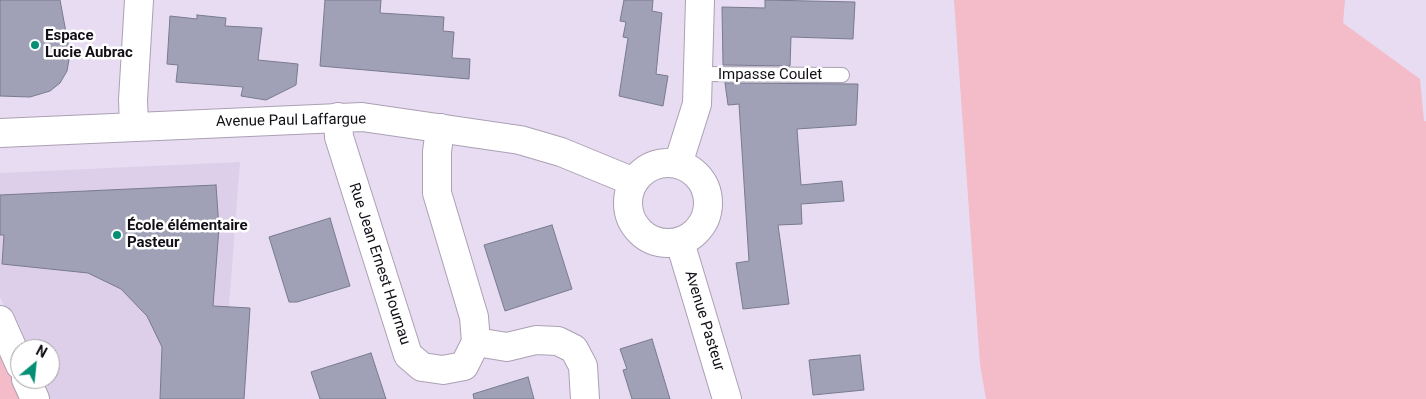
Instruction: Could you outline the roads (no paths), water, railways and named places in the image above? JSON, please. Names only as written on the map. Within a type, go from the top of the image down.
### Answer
[{"type":"street","points":[[134,127],[133,100],[139,0]]},
{"type":"street","points":[[678,164],[697,104],[700,0]]},
{"type":"street","name":"Rue Jean Ernest Hournau","points":[[338,117],[339,137],[408,355],[422,368],[443,370],[464,366],[476,342]]},
{"type":"street","name":"Avenue Paul Laffargue","points":[[0,133],[362,117],[520,140],[594,164],[634,182]]},
{"type":"street","points":[[440,128],[437,152],[437,193],[474,317],[476,342],[507,347],[536,340],[558,341],[574,349],[583,366],[585,399]]},
{"type":"street","points":[[666,163],[678,164],[690,169],[700,178],[706,190],[709,203],[707,216],[701,228],[692,237],[680,242],[666,244],[652,241],[640,233],[632,222],[628,209],[628,195],[634,182],[642,172],[653,166],[666,163]]},
{"type":"street","name":"Avenue Pasteur","points":[[680,242],[727,399]]},
{"type":"street","points":[[0,320],[10,342]]},
{"type":"lane","name":"Impasse Coulet","points":[[699,74],[842,75]]},
{"type":"place","name":"Espace Lucie Aubrac","points":[[35,45]]},
{"type":"place","name":"École élémentaire Pasteur","points":[[117,235]]}]
